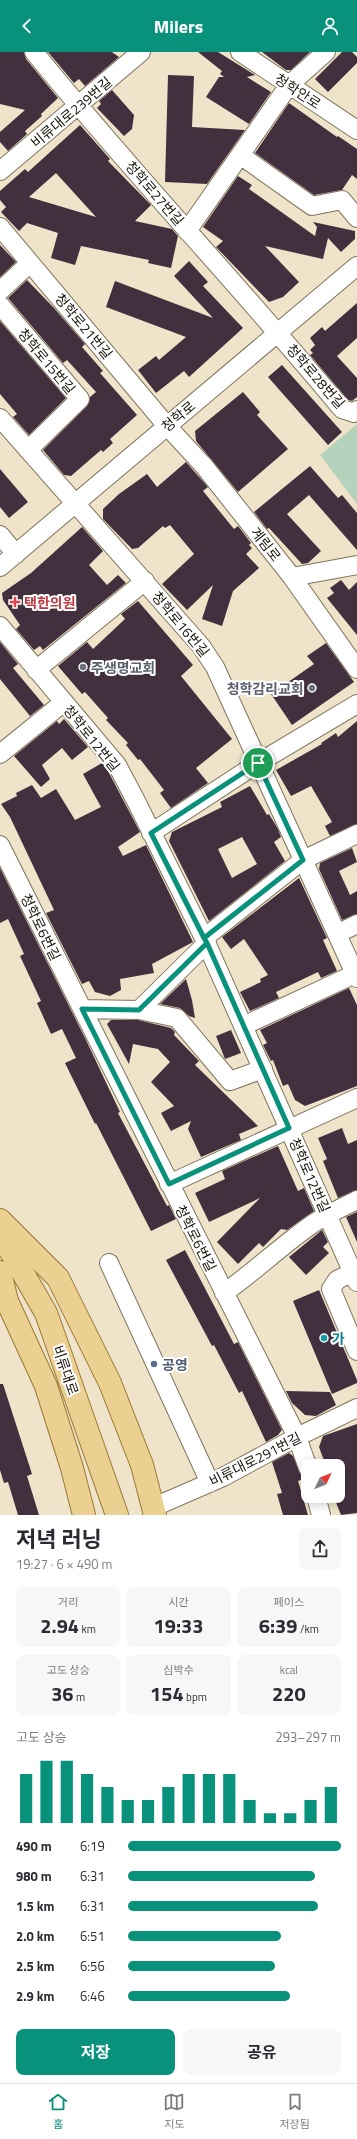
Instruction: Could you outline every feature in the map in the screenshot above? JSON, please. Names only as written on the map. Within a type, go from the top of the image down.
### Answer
[{"type":"main road","points":[[0,1220],[58,1278],[110,1383],[142,1465],[154,1510]]},
{"type":"main road","name":"비류대로","points":[[0,1233],[46,1313],[117,1515]]},
{"type":"main road","points":[[0,1272],[7,1301],[46,1386],[72,1468],[84,1515]]},
{"type":"street","name":"청학로27번길","points":[[34,52],[187,231],[278,333]]},
{"type":"street","name":"비류대로239번길","points":[[0,171],[141,52]]},
{"type":"street","name":"청학안로","points":[[240,52],[357,130]]},
{"type":"street","points":[[187,231],[289,85],[326,52]]},
{"type":"street","points":[[240,155],[312,206],[342,200],[357,218]]},
{"type":"street","name":"청학로21번길","points":[[0,227],[167,426]]},
{"type":"street","points":[[0,290],[30,263]]},
{"type":"street","name":"청학로","points":[[0,567],[357,266]]},
{"type":"street","name":"청학로15번길","points":[[0,305],[80,399],[28,450]]},
{"type":"street","name":"청학로28번길","points":[[278,333],[342,409],[354,413],[357,410]]},
{"type":"street","points":[[0,418],[76,503]]},
{"type":"street","name":"계림로","points":[[167,426],[204,466],[292,577],[357,668]]},
{"type":"street","name":"청학로16번길","points":[[76,503],[201,646],[215,667],[356,976]]},
{"type":"street","points":[[0,535],[16,554]]},
{"type":"street","points":[[292,577],[357,565]]},
{"type":"street","points":[[36,670],[145,581]]},
{"type":"street","name":"청학로12번길","points":[[0,626],[116,766],[205,940],[327,1214],[356,1275]]},
{"type":"street","points":[[0,754],[64,702]]},
{"type":"street","points":[[151,833],[258,763],[357,704]]},
{"type":"street","points":[[139,1010],[205,940],[303,860],[357,834]]},
{"type":"street","name":"청학로6번길","points":[[0,845],[297,1437],[305,1459]]},
{"type":"street","points":[[337,934],[357,924]]},
{"type":"street","points":[[244,1026],[356,976]]},
{"type":"street","points":[[82,1009],[139,1010],[178,1018],[230,1081],[263,1069]]},
{"type":"street","points":[[169,1184],[357,1098]]},
{"type":"street","points":[[224,1293],[257,1269],[310,1225],[327,1214],[357,1200]]},
{"type":"street","points":[[109,1262],[210,1483]]},
{"type":"street","points":[[356,1275],[337,1280],[331,1289],[357,1351]]},
{"type":"street","name":"비류대로291번길","points":[[154,1510],[357,1408]]},
{"type":"street","points":[[318,1503],[321,1515]]},
{"type":"green space","points":[[357,424],[357,504],[320,455]]},
{"type":"building","points":[[0,52],[24,52],[26,59],[58,98],[41,114],[42,116],[25,131],[27,134],[8,151],[0,142],[0,132],[25,110],[0,104]]},
{"type":"building","points":[[48,52],[112,52],[119,57],[85,86],[79,79],[74,83]]},
{"type":"building","points":[[198,52],[218,52],[255,75],[247,77],[271,92],[249,124],[206,97],[219,77],[224,77],[220,74],[222,71]]},
{"type":"building","points":[[262,52],[310,52],[291,70],[286,70]]},
{"type":"building","points":[[342,52],[352,52],[357,57],[357,63],[328,92],[315,79]]},
{"type":"building","points":[[168,75],[194,76],[192,127],[245,130],[207,184],[165,182]]},
{"type":"building","points":[[112,90],[134,115],[132,129],[124,136],[97,108],[101,104],[99,101]]},
{"type":"building","points":[[289,103],[337,137],[338,136],[357,149],[357,179],[352,175],[342,190],[314,195],[255,153]]},
{"type":"building","points":[[80,125],[110,159],[108,161],[151,205],[135,221],[172,229],[178,236],[171,268],[148,263],[149,260],[81,246],[75,265],[51,258],[58,233],[27,223],[19,231],[1,212],[6,207],[0,200],[0,191],[25,169],[28,172]],"holes":[[[56,173],[96,217],[29,197]]]},
{"type":"building","points":[[238,176],[252,185],[249,189],[315,236],[317,227],[313,222],[355,231],[355,239],[341,252],[328,238],[323,259],[265,246],[299,282],[283,297],[269,302],[216,247],[223,241],[203,227]]},
{"type":"building","points":[[0,245],[16,262],[0,277]]},
{"type":"building","points":[[189,261],[208,282],[203,286],[243,328],[189,377],[184,371],[156,393],[138,370],[156,356],[159,360],[186,337],[106,307],[115,281],[213,318],[174,276]]},
{"type":"building","points":[[27,280],[54,308],[85,344],[82,347],[103,371],[100,373],[137,415],[110,439],[113,443],[103,452],[101,450],[71,476],[64,475],[43,450],[87,406],[90,397],[96,392],[67,360],[63,363],[8,298]]},
{"type":"building","points":[[357,303],[357,338],[337,356],[357,378],[357,397],[352,401],[348,400],[310,355],[313,353],[310,350],[315,345],[310,338],[322,327],[325,331]]},
{"type":"building","points":[[0,321],[66,398],[29,435],[13,417],[17,414],[0,394]]},
{"type":"building","points":[[282,365],[342,432],[328,445],[268,377]]},
{"type":"building","points":[[243,392],[260,412],[257,415],[288,449],[238,492],[196,441],[195,431]]},
{"type":"building","points":[[186,462],[208,487],[203,491],[234,529],[238,526],[251,543],[249,545],[252,548],[246,554],[259,568],[233,591],[222,626],[202,619],[213,585],[187,610],[162,584],[194,554],[170,525],[165,528],[163,526],[138,548],[132,549],[103,519],[103,509],[119,494],[147,474],[157,487]]},
{"type":"building","points":[[310,466],[338,498],[342,495],[357,513],[357,550],[309,495],[287,514],[321,551],[308,563],[302,564],[269,528],[267,529],[254,512]]},
{"type":"building","points":[[0,469],[28,502],[9,518],[0,507]]},
{"type":"building","points":[[82,527],[103,551],[89,565],[107,585],[118,575],[126,583],[43,650],[40,646],[34,650],[16,629],[20,625],[3,600],[2,593],[31,573]]},
{"type":"building","points":[[341,580],[349,590],[357,582],[357,635],[327,598],[334,593],[330,588]]},
{"type":"building","points":[[138,601],[193,665],[181,676],[232,739],[196,768],[208,783],[171,808],[160,793],[164,790],[140,759],[138,760],[126,745],[128,743],[106,720],[108,718],[85,692],[82,694],[58,666],[87,642],[93,649],[125,619],[121,614]]},
{"type":"building","points":[[0,642],[18,664],[13,668],[44,705],[30,716],[0,679]]},
{"type":"building","name":"청학감리교회","points":[[326,643],[354,682],[292,725],[271,694],[314,664],[307,656]]},
{"type":"building","points":[[64,719],[88,747],[72,760],[62,748],[42,765],[50,779],[41,787],[14,756],[57,721],[59,724]]},
{"type":"building","points":[[357,721],[357,824],[330,836],[325,826],[332,822],[311,786],[291,796],[276,770],[322,744],[321,743],[336,733],[338,737]]},
{"type":"building","points":[[102,763],[108,771],[140,832],[118,847],[123,856],[146,845],[193,942],[152,964],[154,973],[120,979],[121,990],[110,996],[95,992],[89,981],[82,984],[46,913],[54,910],[10,817],[1,804],[17,796],[16,793],[32,785],[41,798],[56,789],[75,820],[101,807],[83,774]]},
{"type":"building","points":[[250,786],[267,815],[269,814],[278,829],[281,837],[274,842],[285,861],[209,921],[169,841],[172,832],[222,807],[220,802]],"holes":[[[242,837],[257,864],[232,878],[218,849]]]},
{"type":"building","points":[[352,848],[357,862],[339,871],[350,895],[357,891],[357,914],[342,920],[319,869],[320,863]]},
{"type":"building","points":[[0,868],[86,1040],[120,1112],[118,1113],[167,1206],[169,1205],[176,1219],[151,1231],[65,1063],[76,1058],[62,1029],[51,1034],[37,1003],[41,1001],[20,956],[24,954],[8,919],[0,923]]},
{"type":"building","points":[[299,878],[327,938],[323,940],[337,971],[321,978],[318,972],[276,992],[279,998],[250,1011],[240,992],[261,982],[260,979],[268,975],[244,939],[231,949],[222,937]]},
{"type":"building","points":[[186,979],[195,1018],[189,1016],[180,1008],[160,1004]]},
{"type":"building","points":[[349,988],[357,1005],[357,1086],[305,1106],[295,1100],[288,1084],[283,1086],[273,1060],[271,1061],[263,1045],[267,1043],[260,1030]]},
{"type":"building","points":[[111,1020],[138,1020],[171,1028],[175,1032],[174,1035],[199,1061],[195,1065],[258,1126],[239,1134],[241,1140],[201,1157],[188,1129],[191,1121],[171,1131],[161,1113],[174,1106],[151,1082],[170,1062],[158,1049],[133,1044],[129,1064],[107,1024]]},
{"type":"building","points":[[231,1030],[241,1053],[225,1059],[216,1036]]},
{"type":"building","points":[[342,1128],[348,1144],[357,1140],[357,1190],[338,1198],[323,1161],[327,1159],[318,1138]]},
{"type":"building","points":[[278,1146],[298,1191],[304,1188],[314,1211],[287,1230],[281,1229],[263,1247],[259,1243],[238,1264],[217,1242],[260,1198],[209,1222],[195,1193],[225,1179],[222,1171]]},
{"type":"building","points":[[357,1212],[357,1242],[346,1217]]},
{"type":"building","points":[[322,1230],[328,1242],[323,1247],[329,1253],[306,1275],[289,1257]]},
{"type":"building","points":[[185,1250],[234,1344],[238,1342],[282,1430],[278,1435],[266,1442],[242,1391],[239,1393],[166,1260]]},
{"type":"building","name":"가","points":[[319,1290],[357,1380],[357,1383],[332,1394],[293,1301]]},
{"type":"building","points":[[0,1384],[3,1384],[32,1474],[27,1476],[39,1515],[18,1515],[8,1482],[4,1483],[0,1470]]},
{"type":"building","points":[[286,1391],[330,1392],[336,1405],[316,1416],[305,1415],[292,1403]]},
{"type":"building","points":[[357,1424],[357,1513],[341,1515],[336,1503],[345,1503],[345,1459],[323,1459],[319,1447],[323,1436]]},
{"type":"building","points":[[289,1453],[293,1456],[301,1474],[301,1480],[298,1481],[301,1491],[301,1503],[304,1503],[308,1515],[283,1515],[277,1494],[282,1493],[272,1462]]},
{"type":"place","name":"택한의원","points":[[15,602]]},
{"type":"place","name":"주생명교회","points":[[83,667]]},
{"type":"place","name":"청학감리교회","points":[[312,688]]},
{"type":"place","name":"가","points":[[324,1338]]},
{"type":"place","name":"공영","points":[[154,1364]]},
{"type":"route","points":[[258,763],[151,833],[204,938],[207,943],[289,1128],[169,1184],[82,1009],[139,1010],[207,943],[204,938],[303,860],[258,763]]}]
